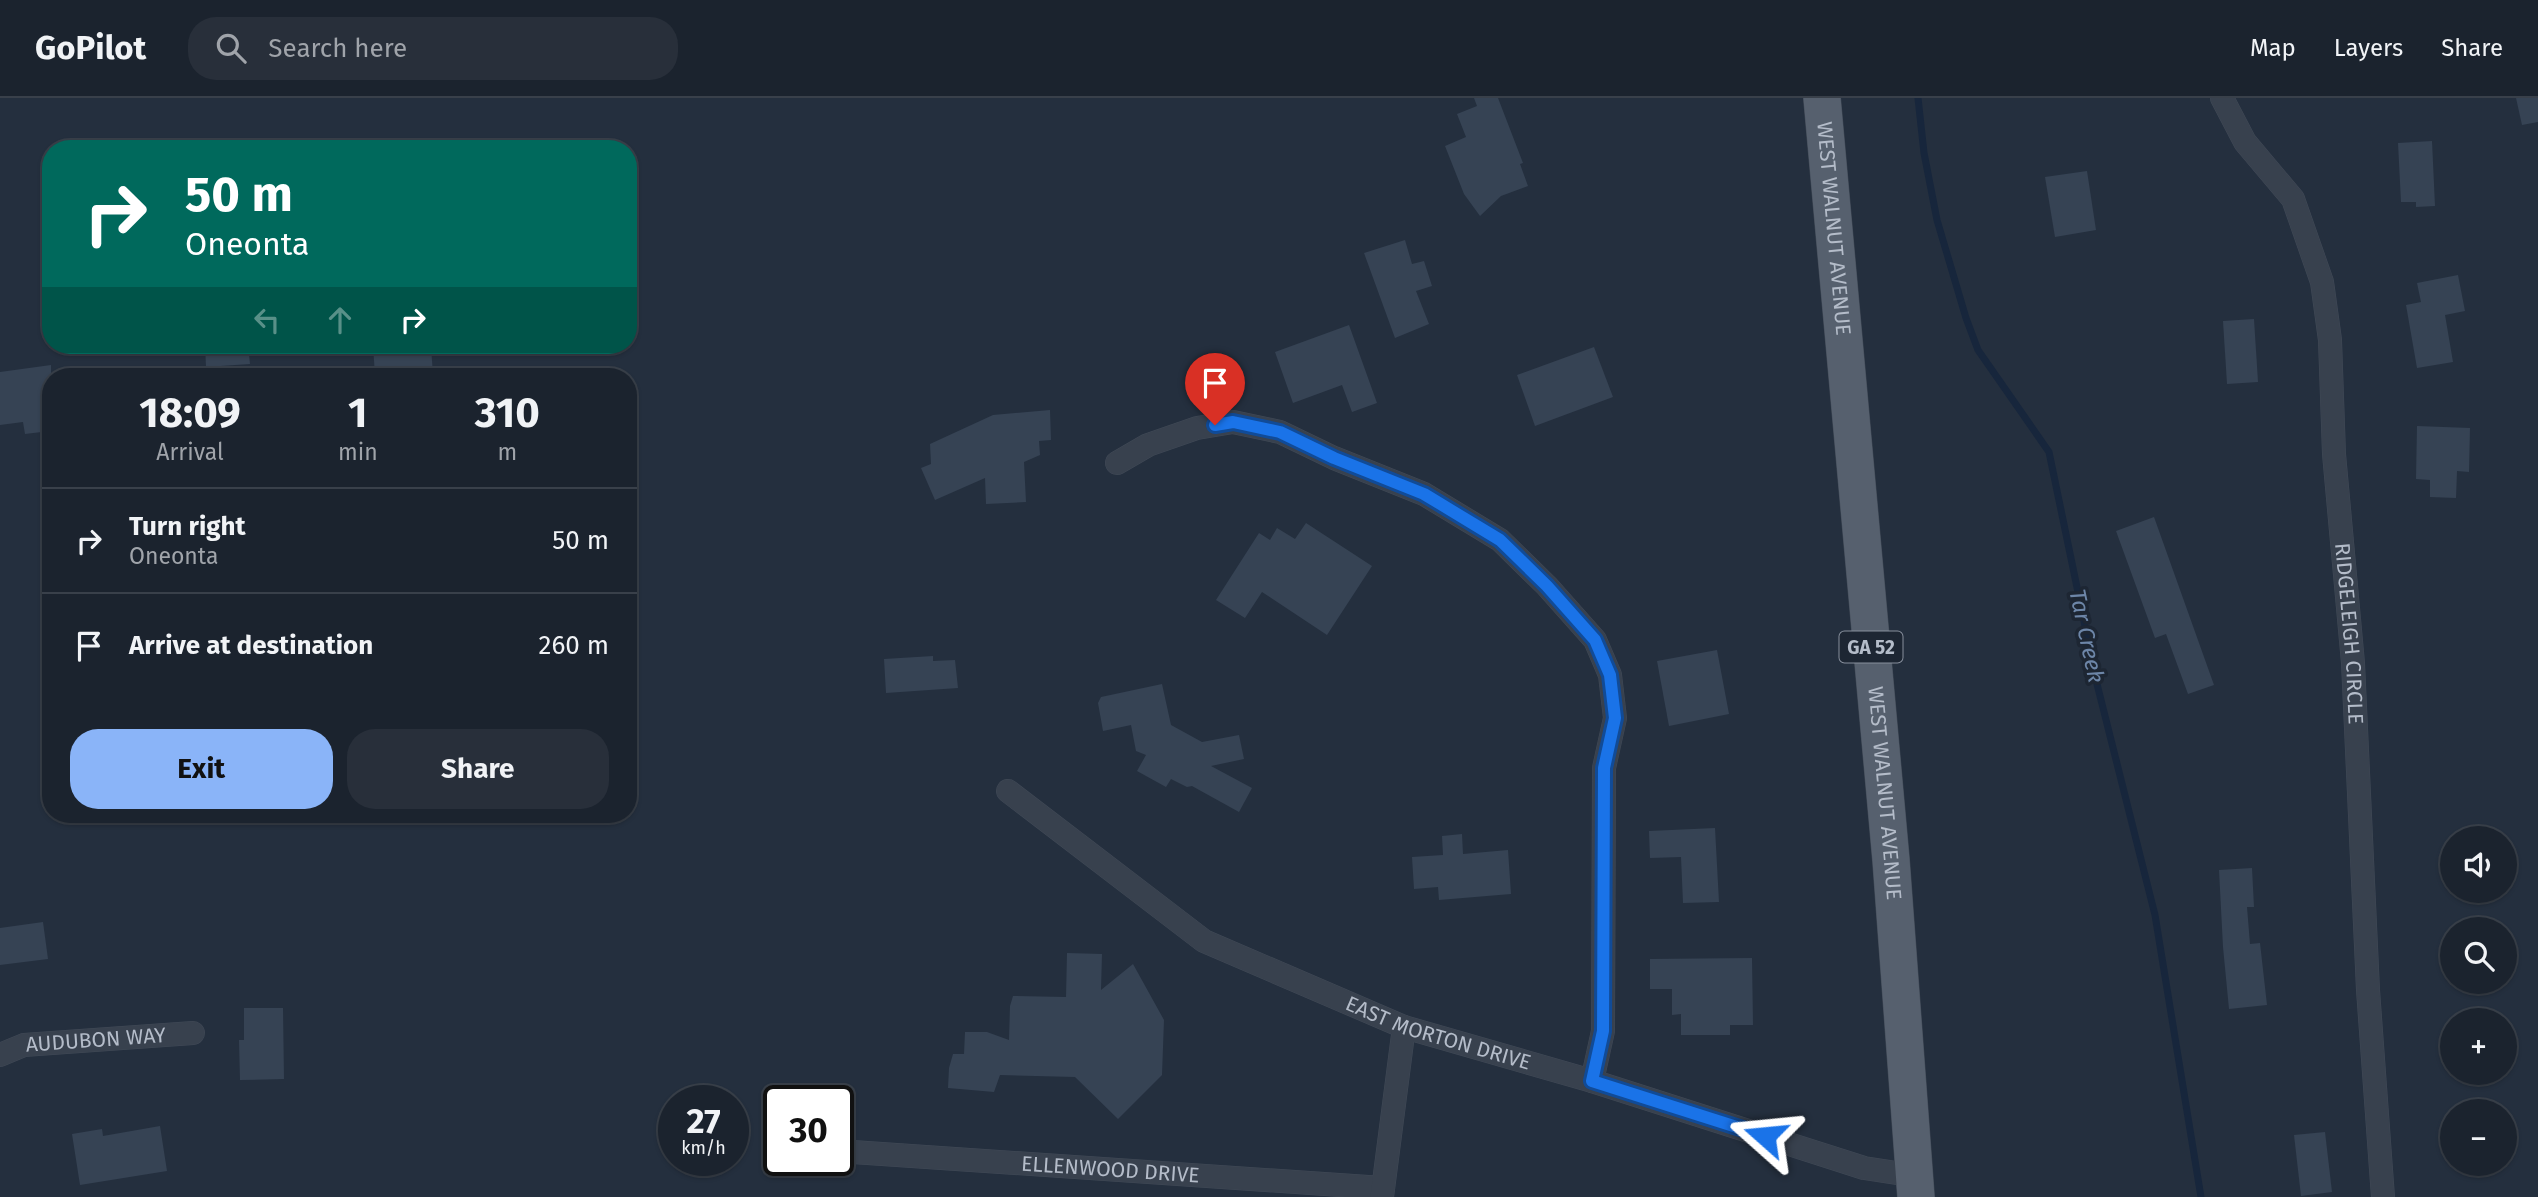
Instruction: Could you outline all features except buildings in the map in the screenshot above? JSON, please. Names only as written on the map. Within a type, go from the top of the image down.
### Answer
[{"type":"main road","name":"WEST WALNUT AVENUE","points":[[1822,98],[1891,860],[1916,1186]]},
{"type":"street","name":"RIDGELEIGH CIRCLE","points":[[2222,98],[2245,142],[2293,199],[2322,282],[2330,340],[2334,454],[2353,663],[2368,990],[2383,1197]]},
{"type":"street","points":[[1117,463],[1147,445],[1197,428],[1233,422],[1280,432],[1334,458],[1424,494],[1500,540],[1547,586],[1595,640],[1610,675],[1615,718],[1604,768],[1603,1031],[1592,1081]]},
{"type":"street","name":"EAST MORTON DRIVE","points":[[1008,791],[1204,941],[1404,1027],[1592,1081],[1916,1186]]},
{"type":"street","points":[[1382,1193],[1404,1027]]},
{"type":"street","name":"AUDUBON WAY","points":[[0,1055],[24,1045],[193,1033]]},
{"type":"street","name":"ELLENWOOD DRIVE","points":[[854,1152],[1382,1193]]},
{"type":"waterway","name":"Tar Creek","points":[[1918,98],[1924,153],[1937,220],[1966,318],[1978,350],[2049,452],[2097,684],[2155,915],[2201,1197]]},
{"type":"route","points":[[1215,425],[1233,422],[1280,432],[1334,458],[1424,494],[1500,540],[1547,586],[1595,640],[1610,675],[1615,718],[1604,768],[1603,1031],[1592,1081],[1765,1136]]}]
